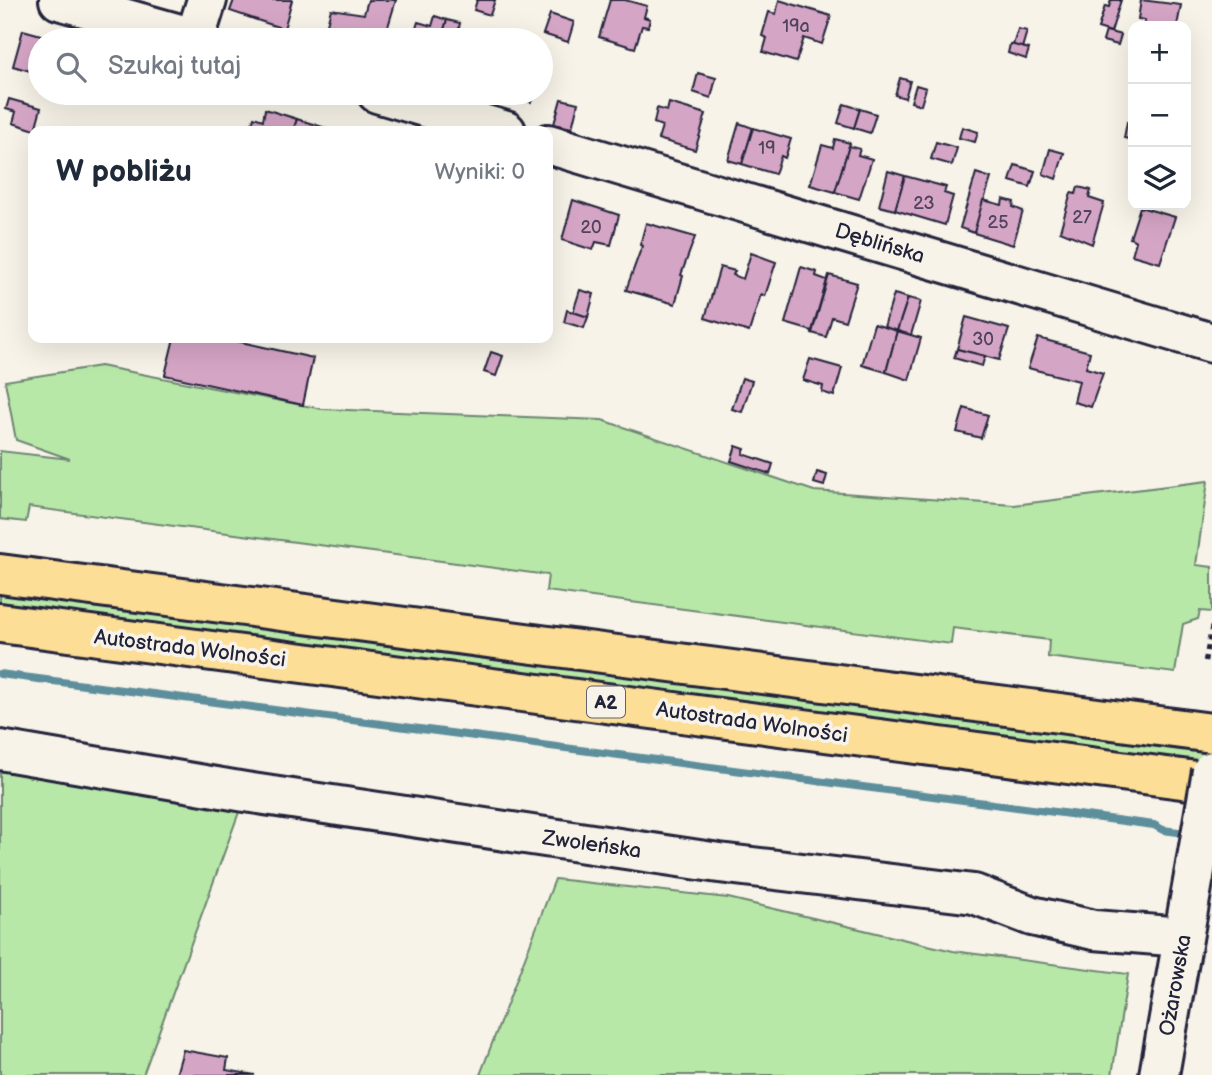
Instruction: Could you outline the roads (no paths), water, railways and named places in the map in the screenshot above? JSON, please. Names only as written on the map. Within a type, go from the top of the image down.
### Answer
[{"type":"highway","name":"A2","points":[[0,574],[1212,733]]},
{"type":"highway","name":"Autostrada Wolności","points":[[0,623],[1212,783]]},
{"type":"street","points":[[59,0],[159,28]]},
{"type":"street","points":[[201,28],[207,0]]},
{"type":"street","points":[[418,105],[489,126]]},
{"type":"street","name":"Dęblińska","points":[[553,146],[1212,344]]},
{"type":"street","name":"Zwoleńska","points":[[0,750],[245,792],[719,863],[974,894],[1032,916],[1094,930],[1192,946]]},
{"type":"street","name":"Ożarowska","points":[[1159,1075],[1192,946],[1194,876],[1212,771]]},
{"type":"waterway","points":[[0,674],[1154,825],[1163,830],[1193,834]]}]
